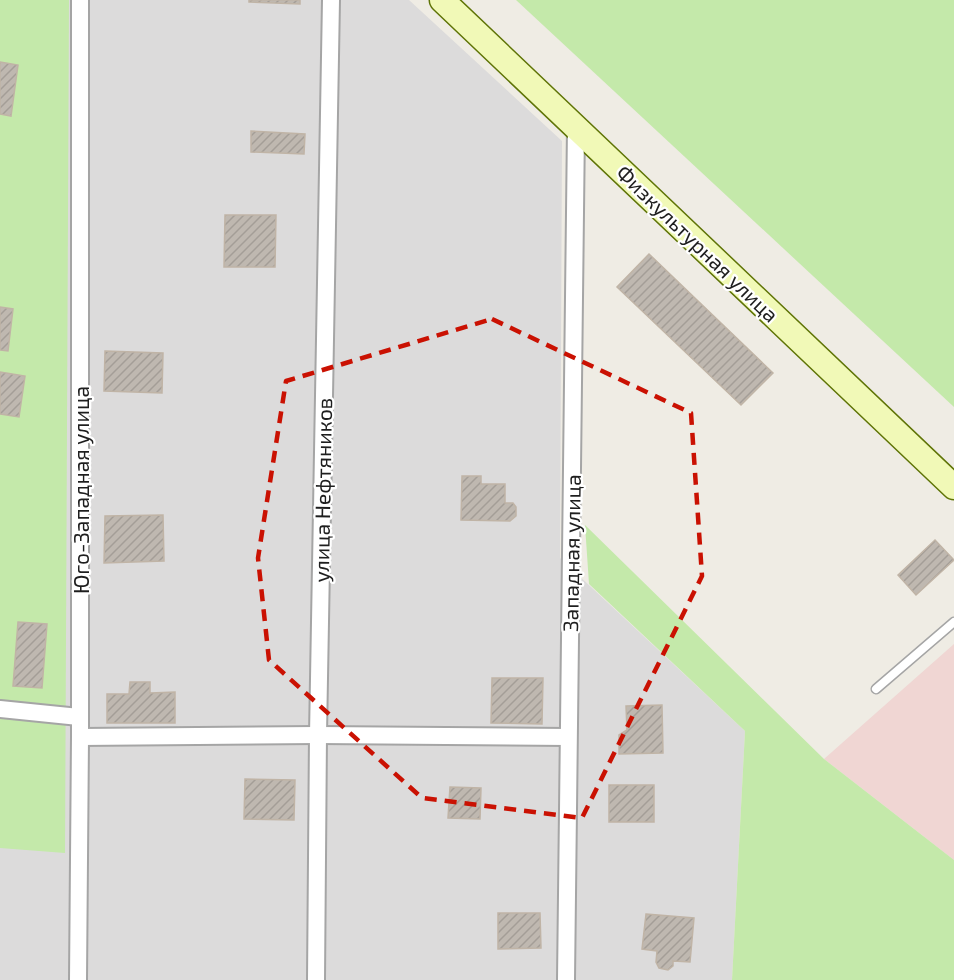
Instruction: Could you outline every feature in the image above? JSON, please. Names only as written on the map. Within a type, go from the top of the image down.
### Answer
[{"type":"main road","name":"Физкультурная улица","points":[[442,0],[954,487]]},
{"type":"street","name":"Юго-Западная улица","points":[[78,980],[80,0]]},
{"type":"street","name":"улица Нефтяников","points":[[316,980],[331,0]]},
{"type":"street","name":"Западная улица","points":[[567,980],[576,127]]},
{"type":"street","points":[[0,709],[80,717]]},
{"type":"street","points":[[80,736],[568,737]]},
{"type":"lane","points":[[876,688],[954,622]]},
{"type":"highlighted area","points":[[492,319],[691,413],[702,576],[582,818],[422,798],[269,660],[258,558],[286,381]]},
{"type":"shaded area","points":[[0,0],[409,0],[562,141],[560,558],[745,731],[732,980],[0,980]]},
{"type":"shaded area","points":[[954,644],[954,860],[824,759]]},
{"type":"green space","points":[[0,0],[69,0],[65,853],[0,848]]},
{"type":"green space","points":[[516,0],[954,0],[954,407]]},
{"type":"green space","points":[[585,525],[824,759],[954,860],[954,980],[732,980],[745,731],[589,584]]},
{"type":"building","points":[[249,0],[300,0],[300,4],[249,2]]},
{"type":"building","points":[[0,62],[18,65],[11,116],[0,114]]},
{"type":"building","points":[[251,131],[305,134],[304,154],[251,152]]},
{"type":"building","points":[[225,215],[276,215],[275,267],[224,267]]},
{"type":"building","points":[[649,254],[773,373],[741,405],[617,287]]},
{"type":"building","points":[[0,307],[13,309],[8,351],[0,350]]},
{"type":"building","points":[[105,351],[163,353],[162,393],[104,391]]},
{"type":"building","points":[[0,372],[25,376],[19,417],[0,414]]},
{"type":"building","points":[[462,476],[481,476],[481,484],[505,484],[505,503],[513,503],[516,507],[516,516],[510,521],[461,520]]},
{"type":"building","points":[[163,515],[164,561],[104,563],[105,516]]},
{"type":"building","points":[[935,540],[954,560],[916,595],[898,575]]},
{"type":"building","points":[[18,622],[47,624],[42,688],[13,686]]},
{"type":"building","points":[[492,678],[543,678],[542,724],[491,723]]},
{"type":"building","points":[[130,682],[150,682],[150,693],[175,692],[175,723],[107,723],[107,694],[129,694]]},
{"type":"building","points":[[662,705],[663,753],[619,754],[619,735],[627,730],[626,706]]},
{"type":"building","points":[[245,779],[295,780],[294,820],[244,819]]},
{"type":"building","points":[[609,785],[654,785],[654,822],[609,822]]},
{"type":"building","points":[[450,787],[481,788],[480,819],[448,818]]},
{"type":"building","points":[[498,913],[540,913],[541,948],[498,949]]},
{"type":"building","points":[[646,914],[694,918],[690,962],[673,961],[673,966],[668,970],[659,968],[656,962],[657,951],[642,949]]}]
